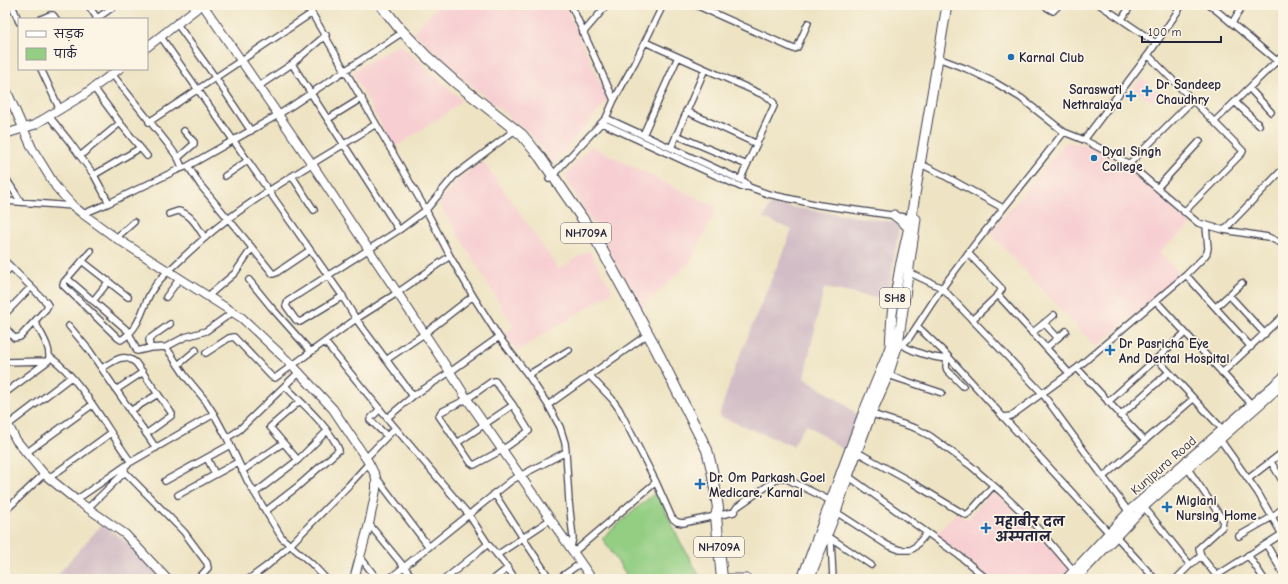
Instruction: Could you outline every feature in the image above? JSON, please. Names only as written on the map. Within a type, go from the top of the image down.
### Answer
[{"type":"highway","name":"NH709A","points":[[374,5],[401,34]]},
{"type":"highway","name":"NH709A","points":[[381,5],[411,50],[443,80],[513,132],[551,178],[596,249],[646,336],[700,450],[706,470],[712,509],[716,516],[722,579]]},
{"type":"main road","name":"SH8","points":[[941,59],[947,5]]},
{"type":"main road","name":"SH8","points":[[877,390],[888,375],[899,344],[909,272],[914,218],[941,59],[953,5]]},
{"type":"main road","points":[[894,216],[909,228]]},
{"type":"main road","name":"SH8","points":[[802,579],[826,535],[831,501],[877,390],[890,347],[892,314],[900,267],[909,228],[914,218]]},
{"type":"main road","name":"SH8","points":[[809,579],[836,512],[857,452],[858,437]]},
{"type":"main road","points":[[722,579],[746,579]]},
{"type":"street","points":[[12,5],[18,20]]},
{"type":"street","points":[[88,5],[96,18],[116,5]]},
{"type":"street","points":[[148,46],[202,5],[312,164],[467,399],[592,579]]},
{"type":"street","points":[[307,5],[326,35],[426,210],[473,296],[499,337],[528,375],[548,405],[562,432],[566,452],[573,538],[572,550]]},
{"type":"street","points":[[571,5],[614,100]]},
{"type":"street","points":[[583,33],[607,5]]},
{"type":"street","points":[[551,178],[606,118],[663,5]]},
{"type":"street","points":[[696,5],[794,49],[797,48],[808,23]]},
{"type":"street","points":[[1043,5],[1053,11],[1059,5]]},
{"type":"street","points":[[1100,5],[1156,43]]},
{"type":"street","points":[[1122,19],[1131,5]]},
{"type":"street","points":[[1084,140],[1148,55],[1182,5]]},
{"type":"street","points":[[1210,5],[1278,60],[1283,66]]},
{"type":"street","points":[[1232,23],[1244,5]]},
{"type":"street","points":[[149,122],[312,13]]},
{"type":"street","points":[[43,18],[53,15],[55,18]]},
{"type":"street","points":[[177,24],[251,131]]},
{"type":"street","points":[[83,214],[185,167],[251,131],[278,115],[401,34]]},
{"type":"street","points":[[259,86],[292,64],[326,35]]},
{"type":"street","points":[[161,37],[343,296],[356,319],[413,396]]},
{"type":"street","points":[[645,42],[768,98],[774,103],[774,106],[740,180]]},
{"type":"street","points":[[1214,122],[1283,54]]},
{"type":"street","points":[[1148,55],[1243,151],[1242,154],[1184,212]]},
{"type":"street","points":[[643,135],[678,57]]},
{"type":"street","points":[[941,59],[994,82],[1022,98],[1064,132],[1084,140],[1129,164],[1198,223],[1224,230],[1268,237],[1283,244]]},
{"type":"street","points":[[292,64],[399,230]]},
{"type":"street","points":[[671,148],[705,69]]},
{"type":"street","points":[[41,70],[60,110]]},
{"type":"street","points":[[5,134],[34,125],[94,88],[115,72],[149,122],[272,273],[274,274],[310,250]]},
{"type":"street","points":[[5,87],[32,148],[56,187],[73,206],[116,238],[233,312],[250,325],[293,366],[330,405],[367,460],[376,477],[429,547]]},
{"type":"street","points":[[94,88],[147,156]]},
{"type":"street","points":[[1249,88],[1271,112]]},
{"type":"street","points":[[328,119],[362,98]]},
{"type":"street","points":[[1129,164],[1193,100]]},
{"type":"street","points":[[1235,102],[1259,125]]},
{"type":"street","points":[[686,111],[757,144]]},
{"type":"street","points":[[49,116],[94,175],[109,203]]},
{"type":"street","points":[[606,118],[745,182],[749,187]]},
{"type":"street","points":[[80,156],[120,123]]},
{"type":"street","points":[[91,251],[64,283],[65,288],[121,340],[130,334],[138,322],[152,290],[169,271],[205,238],[228,219],[268,191],[376,124]]},
{"type":"street","points":[[602,124],[741,187],[749,187],[775,196],[820,205],[914,218]]},
{"type":"street","points":[[178,158],[194,144],[194,142],[184,131]]},
{"type":"street","points":[[343,296],[300,322],[296,320],[286,306],[287,302],[369,250],[426,210],[454,176],[513,132]]},
{"type":"street","points":[[899,344],[907,340],[968,253],[1064,132]]},
{"type":"street","points":[[676,135],[747,165]]},
{"type":"street","points":[[1157,188],[1200,141]]},
{"type":"street","points":[[94,175],[140,148]]},
{"type":"street","points":[[225,176],[247,161]]},
{"type":"street","points":[[923,165],[1004,208]]},
{"type":"street","points":[[1224,230],[1283,169]]},
{"type":"street","points":[[292,176],[314,210]]},
{"type":"street","points":[[5,178],[22,202]]},
{"type":"street","points":[[5,200],[73,206]]},
{"type":"street","points":[[169,214],[178,211],[185,213],[191,218],[205,238]]},
{"type":"street","points":[[116,238],[134,222]]},
{"type":"street","points":[[1003,417],[1011,416],[1077,368],[1186,275],[1207,253],[1206,226]]},
{"type":"street","points":[[208,296],[235,274],[252,248]]},
{"type":"street","points":[[968,253],[1001,287],[1001,292],[972,320]]},
{"type":"street","points":[[206,353],[229,338],[234,337],[274,379],[356,319],[397,293],[450,256]]},
{"type":"street","points":[[5,261],[48,305],[20,337],[13,337],[5,327]]},
{"type":"street","points":[[82,261],[128,297]]},
{"type":"street","points":[[5,273],[11,267]]},
{"type":"street","points":[[900,267],[942,288],[1042,393],[1131,515],[1144,507],[1186,466],[1223,520],[1222,527],[1199,548],[1201,556],[1217,577],[1248,555],[1282,535],[1258,492],[1248,479],[1221,434],[1193,399],[1157,359]]},
{"type":"street","points":[[1186,275],[1251,347]]},
{"type":"street","points":[[68,278],[130,334],[136,350],[166,347],[185,337],[206,331],[233,312]]},
{"type":"street","points":[[166,297],[180,278]]},
{"type":"street","points":[[249,280],[311,352]]},
{"type":"street","points":[[94,301],[109,281]]},
{"type":"street","points":[[1216,307],[1242,283]]},
{"type":"street","points":[[5,314],[31,287]]},
{"type":"street","points":[[998,295],[1069,373]]},
{"type":"street","points":[[1229,295],[1265,334]]},
{"type":"street","points":[[386,360],[424,334],[473,296]]},
{"type":"street","points":[[1156,301],[1253,406],[1283,384]]},
{"type":"street","points":[[1032,333],[1054,315]]},
{"type":"street","points":[[1222,373],[1283,316]]},
{"type":"street","points":[[34,322],[47,347],[49,359]]},
{"type":"street","points":[[1044,323],[1058,338]]},
{"type":"street","points":[[150,348],[149,339],[170,324]]},
{"type":"street","points":[[69,326],[102,368],[156,448]]},
{"type":"street","points":[[917,326],[1112,533],[1152,578]]},
{"type":"street","points":[[1046,348],[1066,331]]},
{"type":"street","points":[[1108,402],[1185,333]]},
{"type":"street","points":[[548,405],[646,336]]},
{"type":"street","points":[[387,418],[413,396],[499,337]]},
{"type":"street","points":[[325,342],[395,428],[470,515],[488,544],[515,579]]},
{"type":"street","points":[[899,344],[907,349],[938,358],[948,358]]},
{"type":"street","points":[[166,347],[186,377],[205,400],[214,414],[242,471],[282,538],[289,546],[312,564],[326,579]]},
{"type":"street","points":[[178,365],[196,350]]},
{"type":"street","points":[[528,375],[569,350]]},
{"type":"street","points":[[102,368],[117,359],[128,357],[136,363],[170,411],[172,415],[146,434]]},
{"type":"street","points":[[948,358],[946,367],[947,370],[964,386]]},
{"type":"street","points":[[5,393],[49,359]]},
{"type":"street","points":[[5,362],[49,359],[61,365],[92,404],[131,462]]},
{"type":"street","points":[[1077,368],[1120,416],[1145,441]]},
{"type":"street","points":[[116,390],[143,372]]},
{"type":"street","points":[[1120,416],[1169,372]]},
{"type":"street","points":[[227,438],[243,426],[298,373]]},
{"type":"street","points":[[589,375],[612,399],[619,409],[656,482],[672,518],[677,522],[683,523],[734,512],[737,507],[779,478],[785,478],[831,501]]},
{"type":"street","points":[[888,375],[942,393]]},
{"type":"street","points":[[71,377],[6,422],[16,440],[47,476],[76,500],[125,534],[167,579]]},
{"type":"street","name":"Kunjpura Road","points":[[1066,579],[1077,576],[1112,533],[1253,406],[1283,377]]},
{"type":"street","points":[[495,381],[529,431],[502,450],[474,464],[471,463],[439,416],[441,412],[467,399],[491,382],[495,381]]},
{"type":"street","points":[[266,511],[297,487],[339,449],[315,416],[285,386]]},
{"type":"street","points":[[130,411],[158,394]]},
{"type":"street","points":[[1103,477],[1193,399]]},
{"type":"street","points":[[298,460],[270,426],[300,401]]},
{"type":"street","points":[[26,453],[92,404]]},
{"type":"street","points":[[457,443],[513,406]]},
{"type":"street","points":[[380,410],[370,420],[387,436]]},
{"type":"street","points":[[867,413],[904,424],[930,436],[971,466],[1033,523],[1077,576]]},
{"type":"street","points":[[88,508],[131,462],[214,414]]},
{"type":"street","points":[[249,579],[268,565],[289,546],[349,485],[367,460],[395,428]]},
{"type":"street","points":[[255,493],[298,460],[327,431]]},
{"type":"street","points":[[5,511],[47,476],[111,433]]},
{"type":"street","points":[[242,471],[283,443]]},
{"type":"street","points":[[165,481],[230,446]]},
{"type":"street","points":[[388,579],[470,515],[494,493],[520,475],[566,452]]},
{"type":"street","points":[[857,452],[966,515],[994,486]]},
{"type":"street","points":[[1248,479],[1283,452]]},
{"type":"street","points":[[207,458],[215,474]]},
{"type":"street","points":[[178,495],[238,462]]},
{"type":"street","points":[[1270,462],[1283,482]]},
{"type":"street","points":[[76,500],[124,469]]},
{"type":"street","points":[[124,469],[184,532],[207,563],[208,568],[198,579]]},
{"type":"street","points":[[848,476],[961,557],[987,579]]},
{"type":"street","points":[[354,579],[361,558],[369,524],[376,490],[376,477]]},
{"type":"street","points":[[572,550],[656,482]]},
{"type":"street","points":[[494,493],[550,579]]},
{"type":"street","points":[[1144,507],[1190,565]]},
{"type":"street","points":[[1239,536],[1272,517],[1283,508]]},
{"type":"street","points":[[836,512],[887,545],[900,550],[910,550],[914,548],[927,533]]},
{"type":"street","points":[[497,555],[551,519]]},
{"type":"street","points":[[369,524],[414,579]]},
{"type":"street","points":[[826,535],[871,565]]},
{"type":"street","points":[[826,535],[833,579]]},
{"type":"street","points":[[445,579],[488,544]]},
{"type":"street","points":[[1266,544],[1283,573]]},
{"type":"street","points":[[1248,555],[1264,579]]},
{"type":"street","points":[[1176,579],[1201,556]]},
{"type":"street","points":[[361,558],[377,579]]},
{"type":"street","points":[[558,579],[581,563]]},
{"type":"street","points":[[494,579],[508,568]]},
{"type":"shaded area","points":[[439,5],[565,5],[608,100],[554,163],[530,134],[469,83],[413,32]]},
{"type":"shaded area","points":[[399,44],[462,100],[447,113],[394,148],[352,72]]},
{"type":"shaded area","name":"Dr Sandeep Chaudhry","points":[[1142,78],[1160,94],[1151,102],[1133,88]]},
{"type":"shaded area","points":[[1066,142],[1090,145],[1140,177],[1191,225],[1159,252],[1181,275],[1096,347],[990,233]]},
{"type":"shaded area","points":[[590,146],[717,208],[690,262],[641,308],[565,176]]},
{"type":"shaded area","points":[[483,161],[559,269],[589,250],[613,292],[517,351],[504,333],[514,327],[439,203],[457,181]]},
{"type":"shaded area","points":[[770,204],[900,223],[887,300],[824,288],[804,378],[843,403],[858,415],[844,450],[806,424],[793,446],[719,416],[735,367],[792,230],[764,218]]},
{"type":"shaded area","name":"महाबीर दल अस्पताल","points":[[993,490],[1071,570],[1062,579],[990,579],[955,549],[935,536],[956,513],[968,520]]},
{"type":"shaded area","points":[[102,524],[129,544],[163,579],[54,579]]},
{"type":"green space","points":[[656,492],[701,579],[622,579],[626,574],[602,538]]},
{"type":"place","name":"Karnal Club","points":[[1011,57]]},
{"type":"place","name":"Dr Sandeep Chaudhry","points":[[1147,91]]},
{"type":"place","name":"Saraswati Nethralaya","points":[[1131,96]]},
{"type":"place","name":"Dyal Singh College","points":[[1094,158]]},
{"type":"place","name":"Dr Pasricha Eye And Dental Hospital","points":[[1110,350]]},
{"type":"place","name":"Dr. Om Parkash Goel Medicare, Karnal","points":[[700,484]]},
{"type":"place","name":"Miglani Nursing Home","points":[[1167,507]]},
{"type":"place","name":"महाबीर दल अस्पताल","points":[[986,528]]}]
